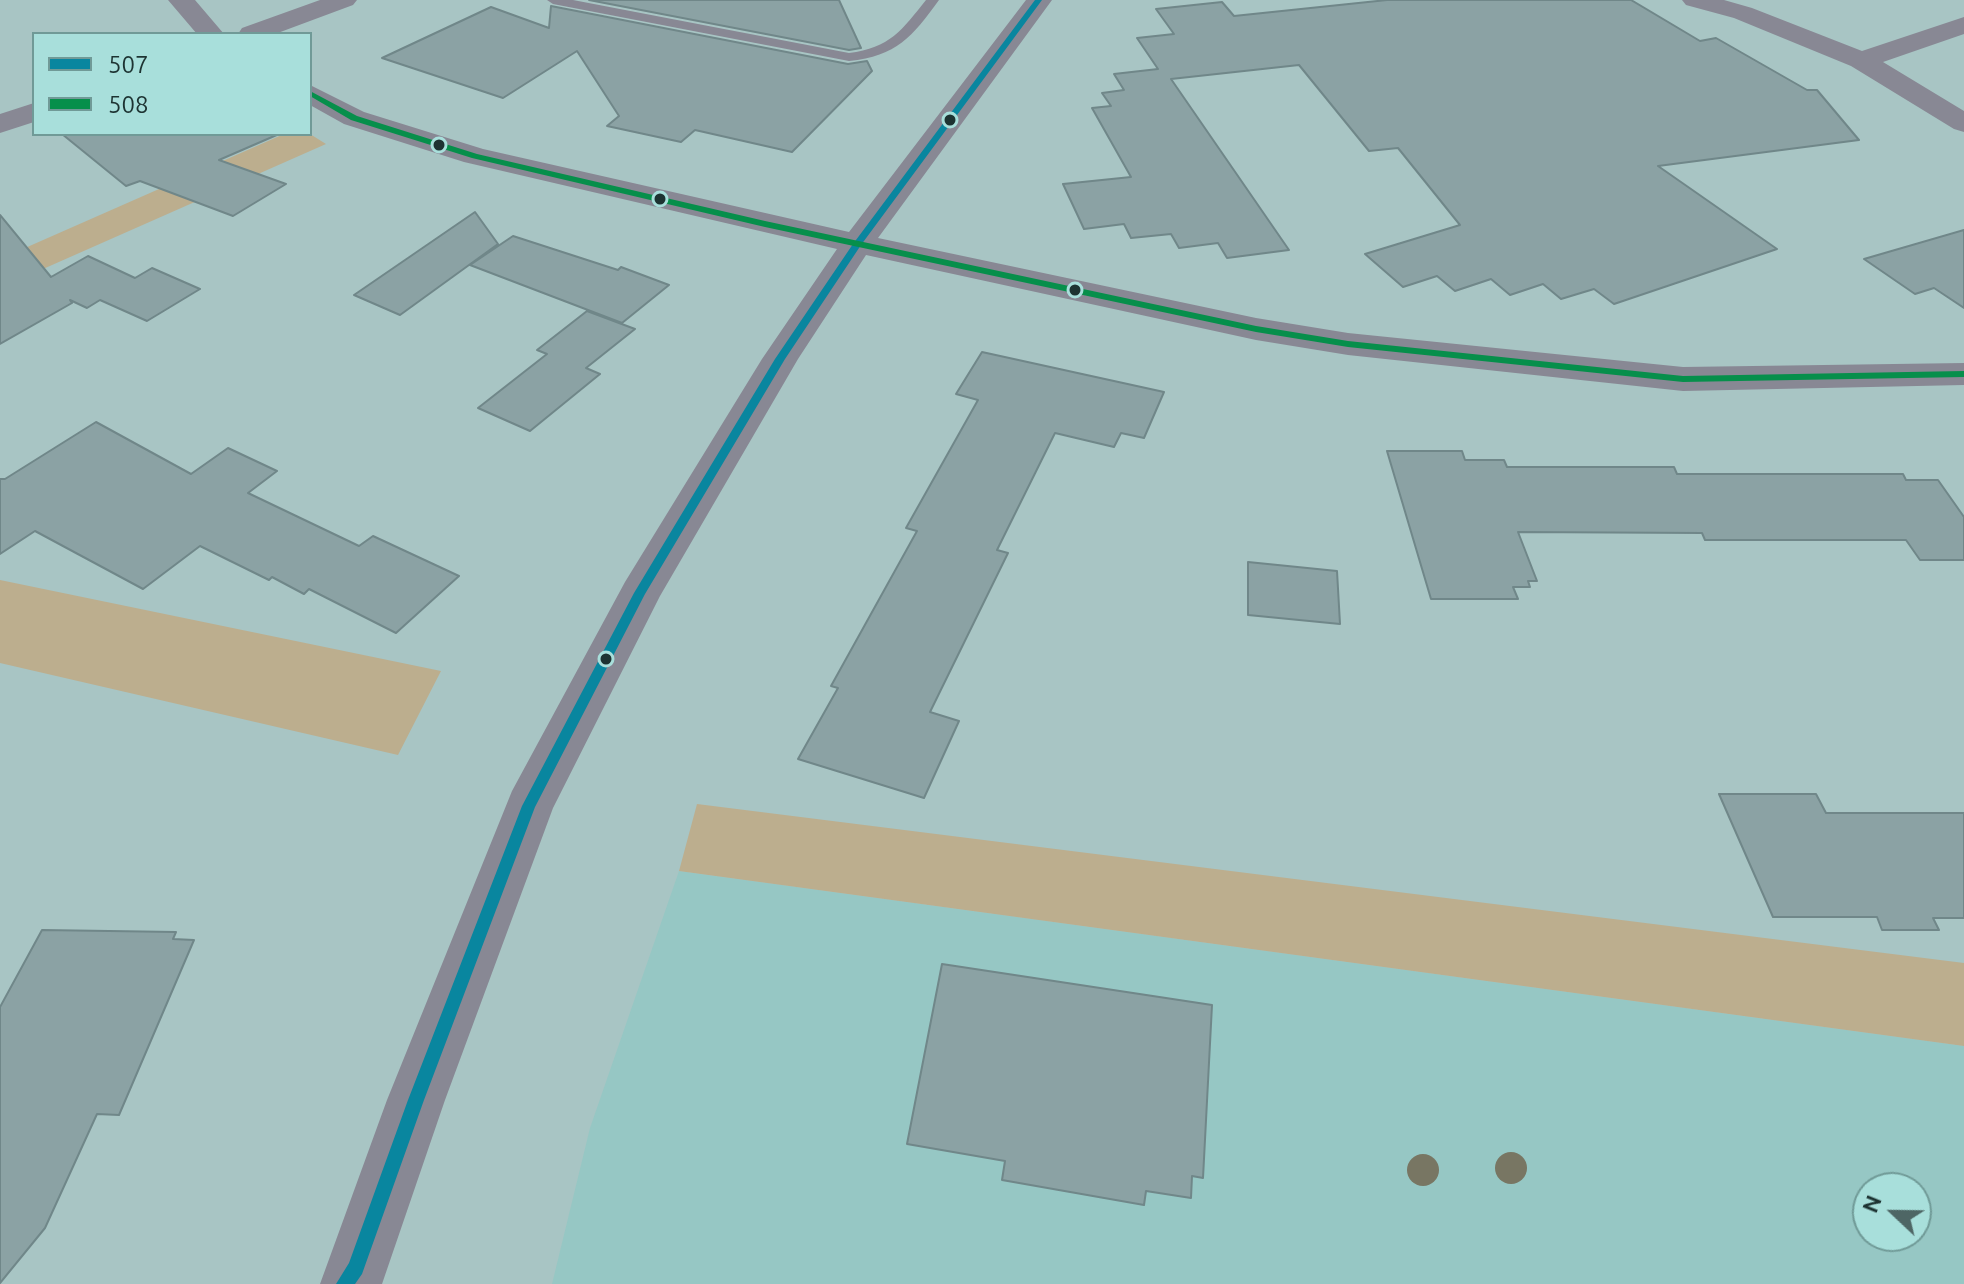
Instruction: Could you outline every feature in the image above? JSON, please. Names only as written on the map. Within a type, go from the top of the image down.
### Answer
[{"type":"street","points":[[181,0],[209,32]]},
{"type":"street","points":[[256,32],[344,0]]},
{"type":"street","points":[[351,1279],[529,806],[640,593],[780,359],[857,244],[1039,0]]},
{"type":"street","points":[[1695,0],[1743,13],[1861,60],[1964,123]]},
{"type":"street","points":[[1861,60],[1964,25]]},
{"type":"street","points":[[312,94],[354,118],[475,156],[857,244],[1256,329],[1348,344],[1683,379],[1964,374]]},
{"type":"street","points":[[0,124],[32,113]]},
{"type":"lane","points":[[553,0],[849,57],[871,56],[891,49],[933,0]]},
{"type":"shaded area","points":[[312,135],[326,144],[0,288],[0,259],[279,136]]},
{"type":"shaded area","points":[[0,580],[441,671],[398,755],[0,663]]},
{"type":"shaded area","points":[[697,804],[1964,963],[1964,1046],[679,871]]},
{"type":"shaded area","points":[[679,871],[1964,1046],[1964,1284],[552,1284],[590,1128]]},
{"type":"building","points":[[589,0],[839,0],[861,48],[849,50]]},
{"type":"building","points":[[1387,0],[1631,0],[1700,41],[1716,38],[1807,90],[1817,90],[1859,140],[1658,166],[1777,249],[1614,304],[1594,289],[1561,299],[1543,284],[1510,295],[1491,279],[1455,291],[1437,276],[1403,287],[1365,254],[1460,225],[1398,148],[1369,151],[1299,65],[1171,79],[1289,250],[1227,258],[1218,243],[1179,248],[1171,234],[1131,238],[1124,224],[1084,229],[1063,184],[1131,177],[1092,108],[1111,106],[1102,93],[1124,90],[1114,74],[1158,69],[1137,38],[1174,34],[1156,9],[1222,2],[1234,16]]},
{"type":"building","points":[[551,6],[848,64],[867,61],[872,71],[792,152],[695,130],[681,142],[607,126],[619,116],[577,51],[503,98],[382,58],[491,7],[549,28]]},
{"type":"building","points":[[64,136],[274,136],[219,160],[286,184],[233,216],[140,181],[126,186]]},
{"type":"building","points":[[475,212],[498,244],[400,315],[354,295]]},
{"type":"building","points":[[0,215],[51,277],[88,256],[135,278],[152,268],[200,289],[147,321],[100,300],[87,308],[70,300],[72,303],[0,344]]},
{"type":"building","points":[[1964,230],[1964,308],[1934,288],[1915,294],[1864,259]]},
{"type":"building","points":[[513,236],[618,270],[621,267],[669,285],[622,323],[470,265]]},
{"type":"building","points":[[587,311],[635,329],[586,368],[600,374],[530,431],[478,408],[547,354],[537,350]]},
{"type":"building","points":[[982,352],[1164,392],[1144,438],[1121,433],[1114,447],[1055,433],[997,550],[1008,553],[930,712],[959,721],[924,798],[798,759],[838,688],[831,686],[917,531],[906,528],[978,400],[956,394]]},
{"type":"building","points":[[96,422],[191,474],[228,448],[277,471],[248,493],[359,546],[373,536],[459,576],[396,633],[309,589],[304,594],[200,546],[143,589],[35,531],[0,554],[0,479],[5,479]]},
{"type":"building","points":[[1387,451],[1462,451],[1465,460],[1504,460],[1507,467],[1674,467],[1677,474],[1903,474],[1906,480],[1938,480],[1964,517],[1964,560],[1920,560],[1906,540],[1705,540],[1702,533],[1518,532],[1537,581],[1528,581],[1530,587],[1513,587],[1518,599],[1431,599]]},
{"type":"building","points":[[1248,562],[1337,571],[1340,624],[1248,615]]},
{"type":"building","points":[[1719,794],[1816,794],[1826,813],[1964,813],[1964,918],[1933,918],[1939,930],[1882,930],[1877,917],[1773,917]]},
{"type":"building","points":[[42,930],[176,932],[173,939],[194,940],[119,1115],[97,1114],[45,1228],[0,1283],[0,1007]]},
{"type":"building","points":[[942,964],[1212,1005],[1203,1178],[1192,1176],[1191,1198],[1146,1191],[1144,1205],[1002,1180],[1005,1161],[907,1144]]},
{"type":"transit line","name":"507","points":[[345,1284],[356,1268],[416,1100],[529,806],[640,593],[780,359],[857,244],[1039,0]]},
{"type":"transit line","name":"508","points":[[312,94],[354,118],[475,156],[765,224],[1256,329],[1348,344],[1683,379],[1964,374]]}]
